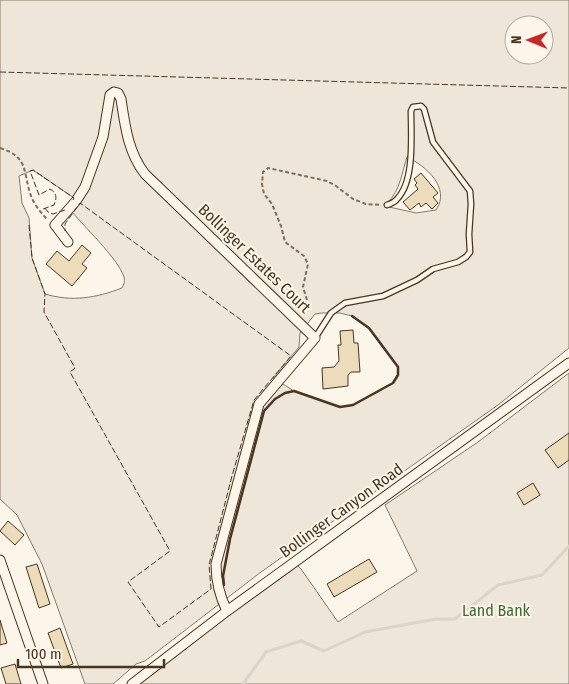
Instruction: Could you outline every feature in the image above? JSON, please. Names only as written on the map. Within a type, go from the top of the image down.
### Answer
[{"type":"street","name":"Bollinger Estates Court","points":[[55,225],[76,201],[84,187],[103,137],[110,96],[114,92],[118,93],[121,99],[131,151],[145,174],[314,338]]},
{"type":"street","points":[[55,225],[68,242]]},
{"type":"street","points":[[227,611],[216,581],[216,564],[259,404],[314,338]]},
{"type":"street","name":"Bollinger Canyon Road","points":[[132,684],[227,611],[569,363]]},
{"type":"street","points":[[0,560],[43,684]]},
{"type":"lane","points":[[314,338],[331,313],[345,303],[383,296],[417,280],[433,269],[458,262],[470,252],[470,191],[433,142],[424,109],[421,106],[413,107],[411,111],[412,148],[410,166],[403,190],[397,200],[387,205]]},
{"type":"path","points":[[0,148],[11,152],[20,160],[27,174],[30,194],[40,212],[55,225]]},
{"type":"path","points":[[307,300],[303,287],[308,264],[304,256],[285,242],[272,204],[264,194],[262,184],[263,172],[268,168],[326,181],[353,199],[366,204],[387,205]]},
{"type":"green space","points":[[0,0],[569,0],[569,348],[498,405],[261,572],[145,661],[136,664],[113,684],[85,684],[42,564],[17,515],[0,499]],"holes":[[[407,157],[422,166],[438,186],[440,202],[436,210],[416,213],[389,207],[388,202],[398,187]],[[33,170],[74,198],[68,207],[115,261],[124,277],[122,288],[84,298],[65,298],[45,294],[32,258],[29,218],[22,203],[19,176]],[[340,313],[352,316],[369,329],[398,367],[398,375],[393,383],[353,405],[340,407],[294,391],[273,378],[299,347],[300,333],[315,314]]]},
{"type":"green space","name":"Land Bank","points":[[569,373],[569,684],[132,684],[294,562],[301,569],[338,622],[417,571],[385,505],[478,442]]},
{"type":"building","points":[[421,173],[438,193],[433,197],[438,203],[432,209],[426,203],[421,207],[419,203],[410,210],[403,202],[418,189],[414,179]]},
{"type":"building","points":[[82,245],[91,253],[82,264],[87,268],[72,286],[46,264],[57,251],[69,261]]},
{"type":"building","points":[[353,330],[354,343],[358,343],[360,372],[351,372],[348,375],[348,386],[323,389],[322,368],[334,367],[339,361],[338,345],[341,345],[340,331]]},
{"type":"building","points":[[569,433],[569,460],[558,468],[545,450]]},
{"type":"building","points":[[533,483],[540,495],[524,505],[517,493]]},
{"type":"building","points":[[8,521],[24,535],[15,545],[0,531]]},
{"type":"building","points":[[369,559],[377,572],[334,597],[327,584]]},
{"type":"building","points":[[37,564],[50,604],[39,608],[26,567]]},
{"type":"building","points":[[0,620],[7,643],[0,645]]},
{"type":"building","points":[[60,628],[73,664],[61,668],[48,633]]},
{"type":"building","points":[[15,664],[21,684],[6,684],[1,668]]},
{"type":"waterway","points":[[243,684],[266,652],[301,641],[324,651],[365,632],[436,619],[455,619],[498,585],[542,575],[569,546]]},
{"type":"fence","points":[[0,72],[569,88]]},
{"type":"fence","points":[[43,209],[54,205],[56,196],[50,189],[39,195],[30,171],[33,170],[74,198],[73,200]]},
{"type":"fence","points":[[29,225],[32,258],[45,294],[44,312],[75,368],[70,372],[170,551],[128,582],[159,627],[211,589],[209,565],[254,400],[291,356],[80,203],[65,224],[65,231]]},
{"type":"fence","points":[[45,208],[53,214],[65,210]]},
{"type":"wall","points":[[224,585],[223,576],[230,539],[264,411],[275,399],[285,393],[294,391],[340,407],[353,405],[393,383],[398,375],[398,367],[369,328],[352,316]]}]
